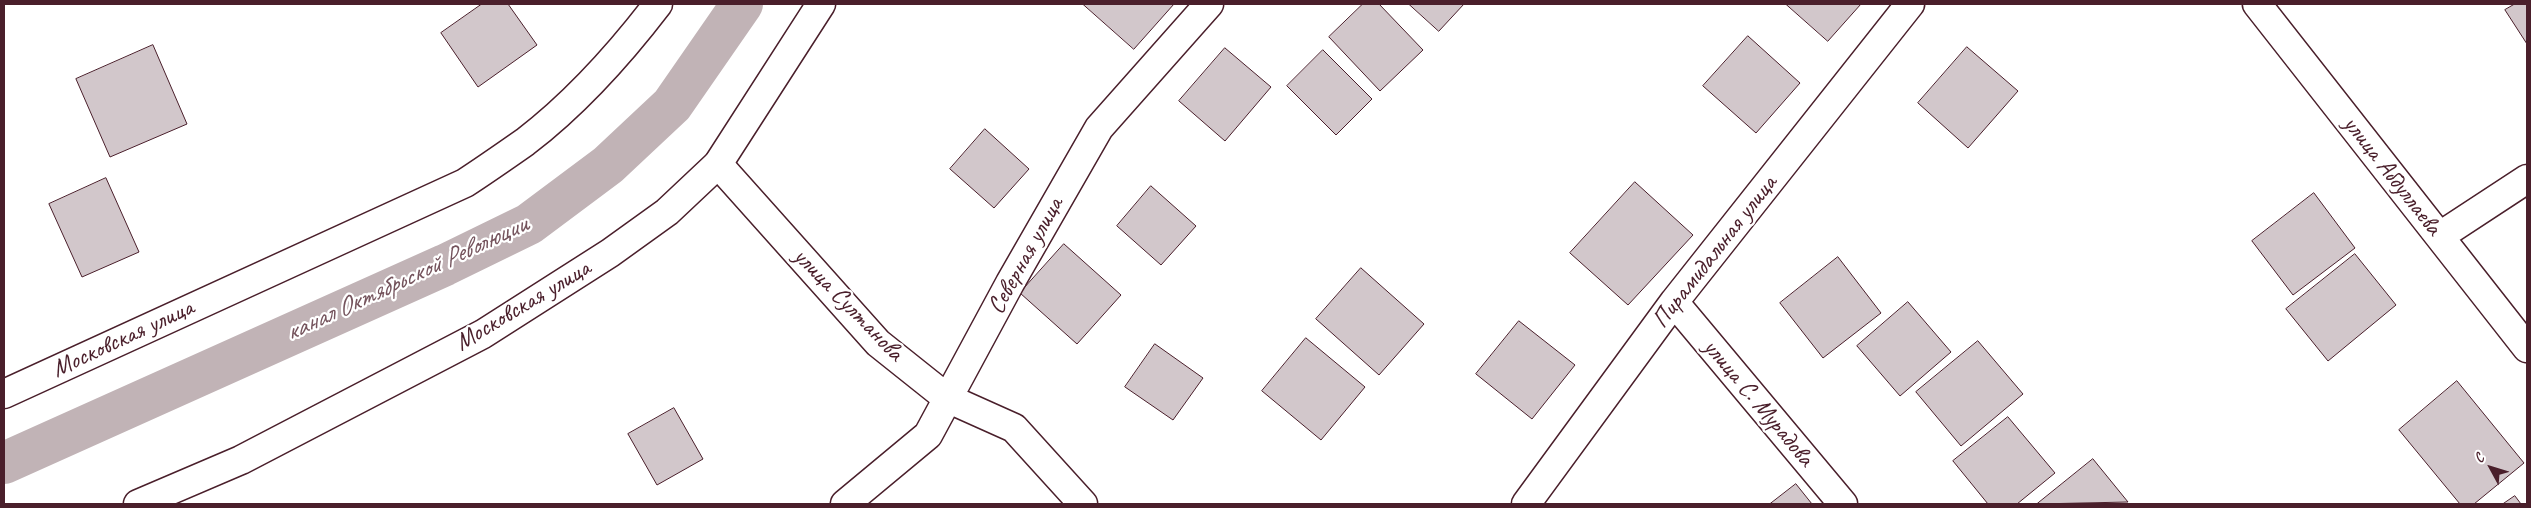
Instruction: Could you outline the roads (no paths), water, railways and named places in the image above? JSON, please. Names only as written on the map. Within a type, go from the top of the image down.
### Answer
[{"type":"street","name":"Московская улица","points":[[4,394],[465,184],[526,141],[582,92],[626,46],[658,4]]},
{"type":"street","name":"Московская улица","points":[[138,504],[241,460],[483,334],[610,253],[667,212],[718,164],[821,4]]},
{"type":"street","name":"Северная улица","points":[[845,504],[928,435],[1099,128],[1209,4]]},
{"type":"street","name":"Пирамидальная улица","points":[[1526,504],[1674,302],[1910,4]]},
{"type":"street","name":"улица Абдуллаева","points":[[2257,4],[2527,348]]},
{"type":"street","name":"улица Султанова","points":[[718,164],[878,343],[947,398],[1014,428],[1083,504]]},
{"type":"street","points":[[2440,236],[2527,179]]},
{"type":"street","name":"улица С. Мурадова","points":[[1674,302],[1843,504]]},
{"type":"waterway","name":"канал Октябрьской Революции","points":[[4,463],[445,265],[529,224],[608,165],[672,105],[742,4]]}]
